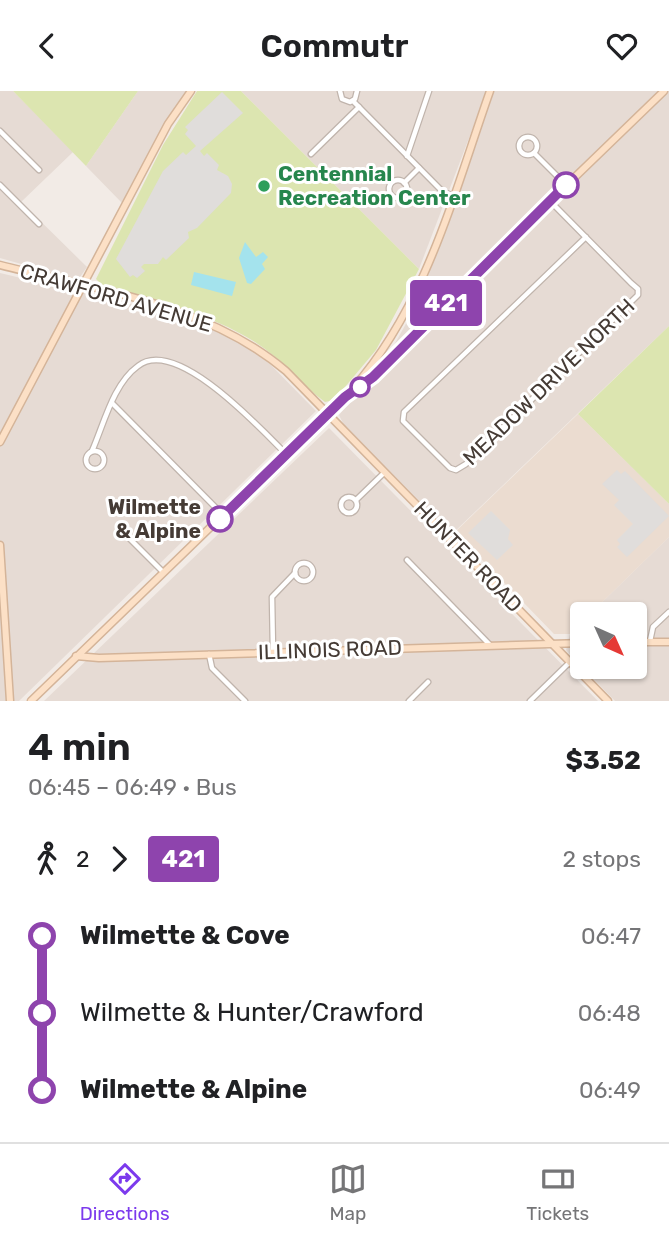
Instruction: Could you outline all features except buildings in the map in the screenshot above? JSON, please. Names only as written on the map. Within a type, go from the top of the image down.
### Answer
[{"type":"street","points":[[0,442],[168,124],[191,91]]},
{"type":"street","points":[[340,91],[345,101],[353,101],[442,191],[453,195]]},
{"type":"street","points":[[353,101],[357,91]]},
{"type":"street","points":[[407,156],[429,91]]},
{"type":"street","points":[[31,701],[328,414],[385,349],[416,292],[490,91]]},
{"type":"street","points":[[345,397],[373,377],[660,92]]},
{"type":"street","points":[[311,155],[359,107]]},
{"type":"street","points":[[0,131],[38,170]]},
{"type":"street","points":[[523,139],[534,139],[537,148],[534,153],[529,155],[522,152],[519,147],[523,139]]},
{"type":"street","points":[[534,153],[566,185]]},
{"type":"street","points":[[404,183],[419,168]]},
{"type":"street","points":[[0,185],[38,224]]},
{"type":"street","points":[[550,201],[586,237]]},
{"type":"street","name":"MEADOW DRIVE NORTH","points":[[586,237],[639,292],[635,301],[467,464],[456,470],[446,465],[405,424],[402,415],[586,237]]},
{"type":"street","name":"CRAWFORD AVENUE","points":[[0,265],[189,315],[239,337],[286,372],[328,414]]},
{"type":"street","points":[[416,292],[437,300],[457,291]]},
{"type":"street","points":[[92,451],[124,381],[138,365],[152,359],[167,359],[241,410],[286,454]]},
{"type":"street","points":[[113,404],[223,515]]},
{"type":"street","name":"HUNTER ROAD","points":[[328,414],[570,662]]},
{"type":"street","points":[[356,501],[385,472]]},
{"type":"street","points":[[126,535],[164,573]]},
{"type":"street","points":[[0,545],[1,608],[10,701]]},
{"type":"street","points":[[407,559],[491,645]]},
{"type":"street","points":[[273,651],[272,597],[295,573],[296,567],[303,563],[312,570],[310,577],[305,580],[298,578],[295,573]]},
{"type":"street","points":[[669,611],[653,627],[650,641],[669,642]]},
{"type":"street","name":"ILLINOIS ROAD","points":[[76,656],[209,655],[570,643]]},
{"type":"street","points":[[209,655],[212,668],[245,701]]},
{"type":"street","points":[[530,701],[570,662]]},
{"type":"street","name":"HUNTER ROAD","points":[[587,679],[608,701]]},
{"type":"street","points":[[409,701],[428,682]]},
{"type":"shaded area","points":[[0,91],[13,91],[73,152],[21,202],[87,267],[80,277],[67,277],[0,258]]},
{"type":"shaded area","points":[[138,91],[186,91],[168,118],[123,204],[86,166]]},
{"type":"shaded area","points":[[241,91],[487,91],[419,269]]},
{"type":"shaded area","points":[[494,91],[669,91],[669,326],[452,534],[344,425],[339,415],[388,356],[418,302]]},
{"type":"shaded area","points":[[222,92],[243,113],[200,151],[204,156],[207,153],[219,165],[217,170],[228,176],[232,184],[231,193],[197,228],[188,232],[189,238],[166,260],[163,257],[158,264],[144,264],[141,267],[145,271],[137,278],[133,275],[130,277],[116,259],[163,171],[183,152],[186,155],[196,146],[185,134],[188,130],[185,127]]},
{"type":"shaded area","points":[[0,273],[176,315],[227,335],[265,359],[316,411],[19,701],[0,701]]},
{"type":"shaded area","points":[[578,414],[669,504],[669,537],[602,602],[570,602],[570,634],[554,634],[455,532]]},
{"type":"shaded area","points":[[329,428],[570,673],[570,679],[576,679],[598,701],[44,701]]},
{"type":"shaded area","points":[[617,470],[621,474],[625,471],[669,516],[627,557],[617,547],[620,544],[617,540],[633,524],[614,505],[619,500],[602,484]]},
{"type":"shaded area","points":[[491,511],[510,530],[508,539],[513,545],[497,560],[468,533]]},
{"type":"shaded area","points":[[669,537],[669,701],[615,701],[594,679],[648,679],[648,602],[602,602]]},
{"type":"shaded area","points":[[570,634],[570,654],[566,650]]},
{"type":"green space","points":[[13,91],[138,91],[86,166]]},
{"type":"green space","points":[[197,91],[241,91],[419,269],[376,350],[334,400],[325,402],[265,349],[237,332],[182,309],[103,286],[96,279],[163,145]]},
{"type":"green space","points":[[669,326],[669,504],[578,414]]},
{"type":"water","points":[[245,242],[256,257],[263,252],[268,257],[262,264],[265,269],[251,284],[247,283],[239,258]]},
{"type":"water","points":[[194,272],[236,282],[232,296],[191,285]]},
{"type":"bus line","name":"421","points":[[220,519],[345,397],[373,377],[566,185]]},
{"type":"place","name":"Centennial Recreation Center","points":[[264,186]]},
{"type":"place","name":"Wilmette & Alpine","points":[[220,519]]}]
